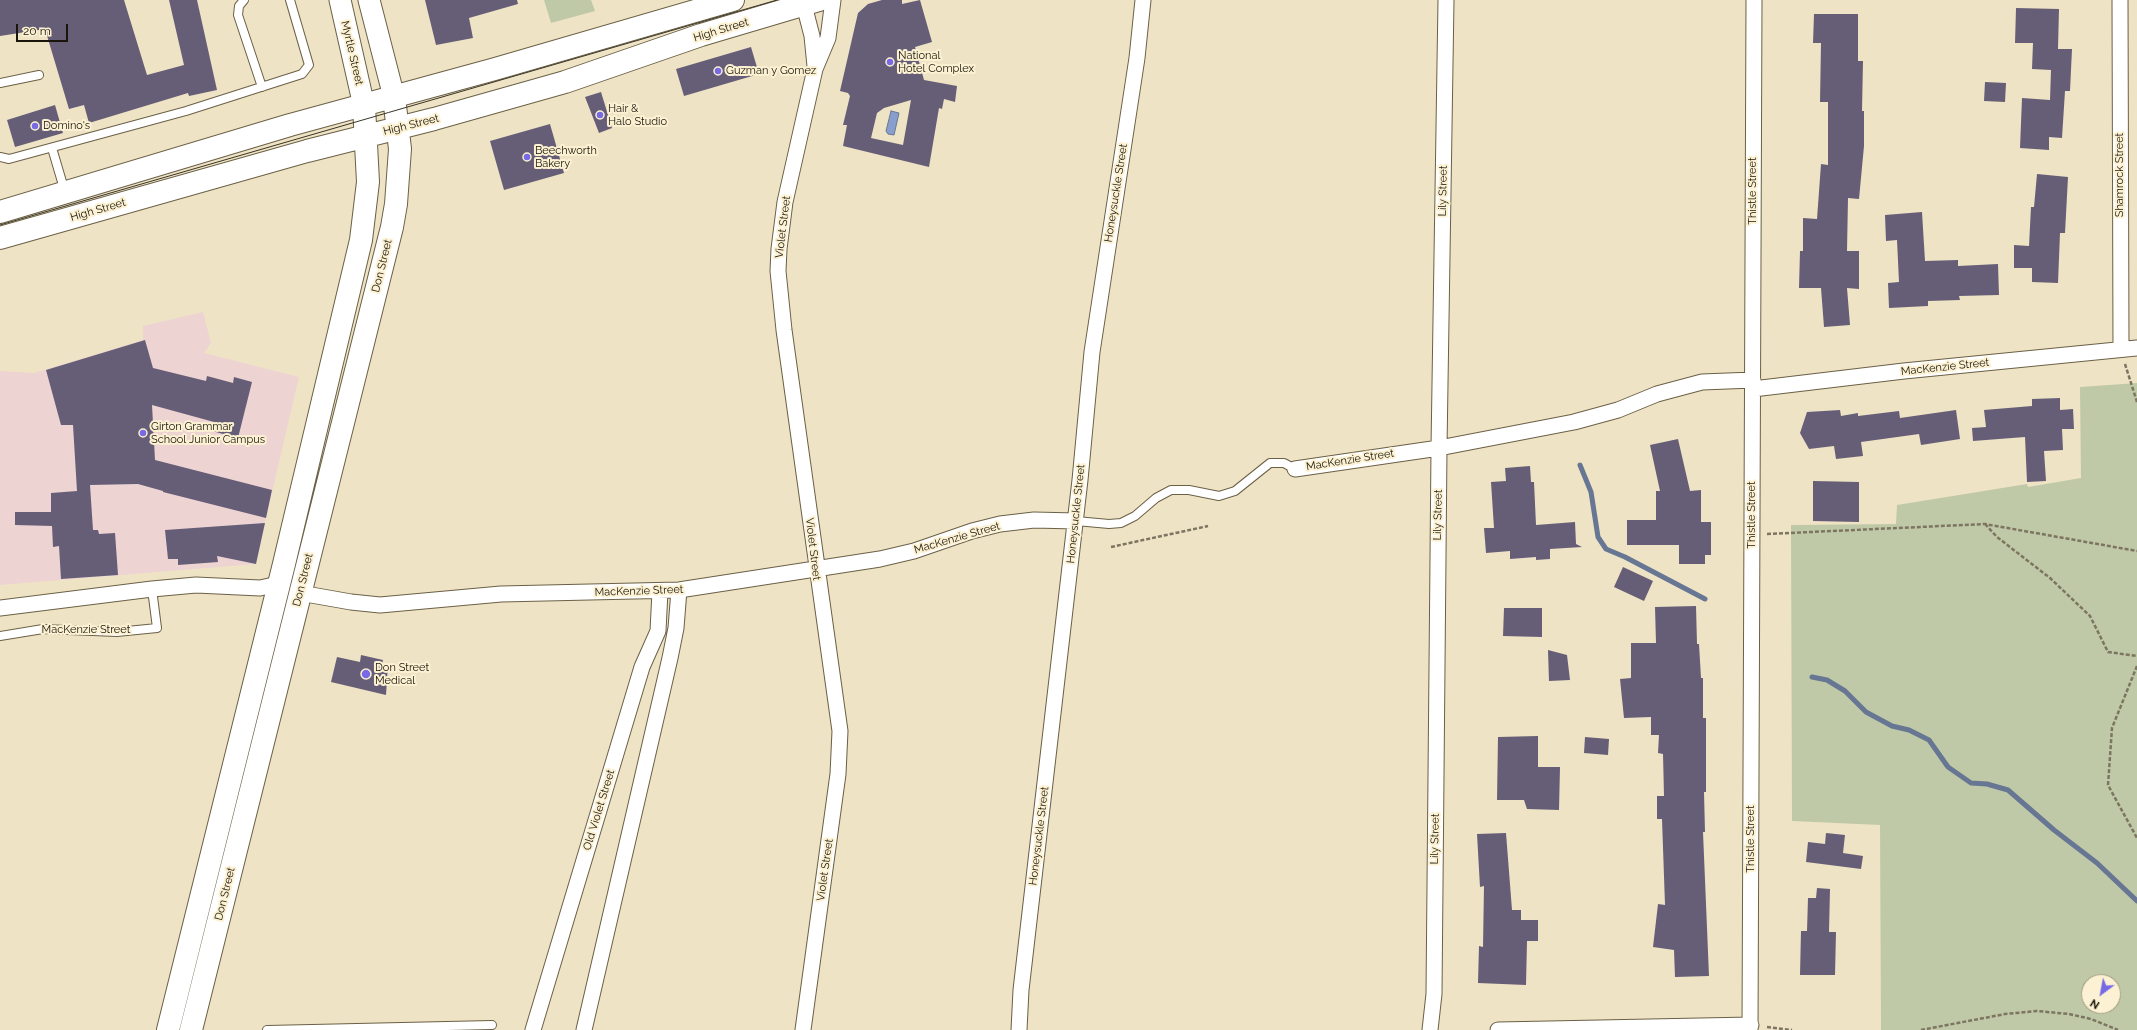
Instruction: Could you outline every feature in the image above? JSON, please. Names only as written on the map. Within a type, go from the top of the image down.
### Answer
[{"type":"highway","points":[[0,212],[290,125],[364,106],[733,0]]},
{"type":"highway","name":"High Street","points":[[0,238],[565,82],[679,42],[809,2]]},
{"type":"highway","points":[[668,19],[679,42]]},
{"type":"highway","name":"Don Street","points":[[191,1030],[392,227],[400,152],[394,97]]},
{"type":"highway","name":"Don Street","points":[[168,1030],[293,527],[361,240],[367,199],[367,136],[364,106]]},
{"type":"highway","points":[[293,527],[315,532]]},
{"type":"highway","points":[[277,590],[284,593],[300,593]]},
{"type":"main road","name":"Myrtle Street","points":[[340,0],[364,106]]},
{"type":"main road","points":[[369,0],[394,97]]},
{"type":"street","name":"Violet Street","points":[[803,1030],[840,753],[837,708],[816,569],[784,330],[778,271],[779,249],[785,202],[815,69],[828,38],[833,0]]},
{"type":"street","name":"Honeysuckle Street","points":[[1019,1030],[1021,990],[1076,521],[1092,352],[1137,58],[1143,0]]},
{"type":"street","name":"Lily Street","points":[[1430,1030],[1434,994],[1439,448],[1446,0]]},
{"type":"street","name":"Thistle Street","points":[[1750,1028],[1754,0]]},
{"type":"street","name":"Shamrock Street","points":[[2120,0],[2121,349]]},
{"type":"street","name":"Violet Street","points":[[809,2],[815,69]]},
{"type":"street","name":"MacKenzie Street","points":[[1295,469],[1439,448],[1599,416],[1657,394],[1694,384],[1722,380],[1753,385],[2137,348]]},
{"type":"street","name":"MacKenzie Street","points":[[300,593],[351,602],[380,605],[501,594],[679,590],[816,569],[900,554],[972,531],[1000,524],[1034,520],[1076,521]]},
{"type":"street","points":[[0,608],[196,585],[277,590]]},
{"type":"street","points":[[584,1030],[670,658],[676,628],[679,590]]},
{"type":"street","name":"Old Violet Street","points":[[533,1030],[642,667],[658,631],[660,591]]},
{"type":"street","points":[[1498,1030],[1750,1028]]},
{"type":"lane","points":[[244,0],[239,6],[238,14],[262,87]]},
{"type":"lane","points":[[0,157],[9,159],[52,148],[186,111],[302,74],[309,65],[290,0]]},
{"type":"lane","points":[[0,83],[38,75]]},
{"type":"lane","points":[[52,148],[65,193]]},
{"type":"lane","name":"MacKenzie Street","points":[[1076,521],[1109,524],[1120,523],[1135,516],[1156,498],[1172,490],[1189,490],[1219,496],[1235,491],[1270,463],[1284,463],[1295,469]]},
{"type":"lane","name":"MacKenzie Street","points":[[0,636],[43,629],[116,632],[157,628],[152,589]]},
{"type":"lane","points":[[267,1030],[492,1024]]},
{"type":"path","points":[[2121,349],[2137,402]]},
{"type":"path","points":[[1752,534],[1985,524],[2137,551]]},
{"type":"path","points":[[1985,524],[1997,537],[2050,578],[2090,616],[2108,652],[2137,656]]},
{"type":"path","points":[[1111,547],[1208,526]]},
{"type":"path","points":[[2137,666],[2112,728],[2108,785],[2137,838]]},
{"type":"path","points":[[1922,1030],[2005,1014],[2036,1011],[2069,1014],[2118,1030]]},
{"type":"path","points":[[1750,1028],[1792,1030]]},
{"type":"shaded area","name":"Girton Grammar School Junior Campus","points":[[203,312],[211,343],[204,353],[299,377],[255,564],[0,585],[0,371],[34,373],[143,340],[143,326]]},
{"type":"green space","points":[[544,0],[591,0],[595,11],[551,23]]},
{"type":"green space","points":[[2137,383],[2137,1030],[1881,1030],[1880,825],[1792,821],[1791,525],[1896,524],[1897,505],[2027,484],[2028,487],[2081,478],[2080,387]]},
{"type":"water","points":[[891,111],[899,113],[894,135],[888,134],[886,131]]},
{"type":"building","points":[[0,0],[124,0],[147,75],[184,65],[169,0],[197,0],[217,90],[189,96],[188,93],[89,123],[84,105],[69,109],[45,29],[0,36]]},
{"type":"building","points":[[425,0],[517,0],[518,4],[469,18],[473,38],[436,45]]},
{"type":"building","points":[[882,0],[902,0],[902,4],[920,0],[932,42],[915,47],[924,80],[957,86],[955,102],[944,99],[942,109],[939,108],[929,167],[843,146],[847,125],[843,125],[850,96],[848,93],[840,91],[858,13],[868,4]],"holes":[[[911,100],[903,145],[871,138],[877,113],[884,108]]]},
{"type":"building","points":[[2016,8],[2059,9],[2058,49],[2072,49],[2070,91],[2065,91],[2062,138],[2049,137],[2049,150],[2020,148],[2022,98],[2050,100],[2051,70],[2032,69],[2033,43],[2015,43]]},
{"type":"building","points":[[1814,14],[1858,14],[1858,61],[1863,61],[1862,111],[1864,111],[1864,146],[1859,199],[1848,198],[1847,251],[1859,251],[1859,289],[1847,288],[1850,325],[1824,327],[1821,288],[1799,288],[1800,251],[1803,251],[1803,218],[1817,219],[1821,164],[1828,165],[1828,102],[1820,102],[1821,43],[1813,43]]},
{"type":"building","points":[[751,47],[759,74],[684,96],[676,69]]},
{"type":"building","points":[[1985,82],[2006,83],[2005,102],[1984,101]]},
{"type":"building","name":"Hair & Halo Studio","points":[[601,92],[612,128],[599,133],[585,97]]},
{"type":"building","points":[[55,105],[63,133],[15,147],[7,120]]},
{"type":"building","name":"Beechworth Bakery","points":[[550,124],[564,173],[504,190],[490,141]]},
{"type":"building","points":[[2037,174],[2068,177],[2065,233],[2060,233],[2058,283],[2032,282],[2032,268],[2014,268],[2014,245],[2029,246],[2031,207],[2034,207]]},
{"type":"building","points":[[1922,212],[1925,261],[1958,260],[1958,266],[1998,264],[1999,295],[1959,296],[1960,300],[1928,301],[1928,306],[1889,308],[1888,283],[1899,282],[1897,240],[1886,241],[1885,215]]},
{"type":"building","points":[[145,340],[153,368],[206,381],[207,376],[233,383],[234,377],[252,382],[238,438],[212,431],[214,422],[152,405],[155,460],[272,490],[266,518],[163,492],[138,484],[90,485],[93,530],[98,530],[99,534],[115,533],[118,575],[61,579],[59,546],[53,547],[52,526],[15,525],[15,512],[51,512],[51,493],[77,491],[73,425],[61,425],[46,370]]},
{"type":"building","points":[[2060,398],[2060,410],[2073,409],[2074,429],[2062,429],[2063,450],[2044,451],[2046,481],[2027,482],[2025,437],[1973,441],[1972,428],[1986,427],[1984,410],[2032,406],[2032,399]]},
{"type":"building","points":[[1840,410],[1841,416],[1858,413],[1858,416],[1899,411],[1900,418],[1956,410],[1960,439],[1921,445],[1919,434],[1861,442],[1863,456],[1836,459],[1834,446],[1809,449],[1800,433],[1807,412]]},
{"type":"building","points":[[1678,439],[1690,491],[1701,490],[1701,522],[1711,522],[1711,555],[1705,555],[1705,564],[1679,564],[1679,545],[1627,545],[1627,520],[1656,520],[1656,491],[1660,491],[1650,445]]},
{"type":"building","points":[[1530,466],[1531,482],[1534,482],[1536,525],[1575,522],[1576,544],[1582,547],[1550,549],[1550,559],[1536,560],[1536,557],[1510,559],[1510,551],[1486,553],[1484,528],[1494,528],[1491,482],[1506,481],[1505,468]]},
{"type":"building","points":[[1813,481],[1859,482],[1859,522],[1813,521]]},
{"type":"building","points":[[265,523],[256,564],[217,556],[218,562],[178,565],[178,559],[168,559],[165,530]]},
{"type":"building","points":[[1623,567],[1653,581],[1644,601],[1614,587]]},
{"type":"building","points":[[1696,606],[1697,644],[1699,644],[1701,678],[1703,678],[1703,718],[1706,718],[1706,792],[1704,792],[1705,832],[1703,832],[1709,976],[1675,977],[1674,950],[1653,947],[1658,904],[1665,905],[1662,819],[1657,819],[1657,796],[1664,796],[1663,754],[1658,753],[1659,735],[1651,735],[1651,717],[1624,718],[1620,679],[1631,678],[1631,643],[1656,643],[1655,607]]},
{"type":"building","points":[[1504,608],[1542,608],[1542,637],[1503,636]]},
{"type":"building","points":[[1548,650],[1567,655],[1570,680],[1549,681]]},
{"type":"building","name":"Don Street Medical","points":[[361,655],[383,660],[382,664],[388,664],[386,695],[331,682],[337,657],[360,662]]},
{"type":"building","points":[[1538,736],[1538,767],[1560,767],[1559,810],[1527,809],[1524,800],[1497,800],[1498,737]]},
{"type":"building","points":[[1585,737],[1609,739],[1608,755],[1584,753]]},
{"type":"building","points":[[1506,833],[1512,910],[1521,910],[1521,920],[1538,920],[1538,941],[1527,941],[1526,985],[1478,983],[1479,946],[1483,947],[1484,886],[1480,887],[1477,834]]},
{"type":"building","points":[[1826,833],[1845,835],[1843,853],[1863,856],[1861,869],[1806,862],[1808,842],[1825,844]]},
{"type":"building","points":[[1817,888],[1830,889],[1829,932],[1836,932],[1835,975],[1800,975],[1801,931],[1807,931],[1808,898],[1816,898]]},
{"type":"waterway","points":[[1580,465],[1591,492],[1598,537],[1606,549],[1625,557],[1705,599]]},
{"type":"waterway","points":[[1812,677],[1827,680],[1845,691],[1866,712],[1892,726],[1909,730],[1929,740],[1948,767],[1971,783],[1987,784],[2008,790],[2054,830],[2097,863],[2137,901]]},
{"type":"tram line","points":[[0,225],[777,0]]},
{"type":"place","name":"National Hotel Complex","points":[[890,62]]},
{"type":"place","name":"Guzman y Gomez","points":[[718,71]]},
{"type":"place","name":"Hair & Halo Studio","points":[[600,115]]},
{"type":"place","name":"Domino's","points":[[35,126]]},
{"type":"place","name":"Beechworth Bakery","points":[[527,157]]},
{"type":"place","name":"Girton Grammar School Junior Campus","points":[[143,433]]},
{"type":"place","name":"Don Street Medical","points":[[366,674]]}]
